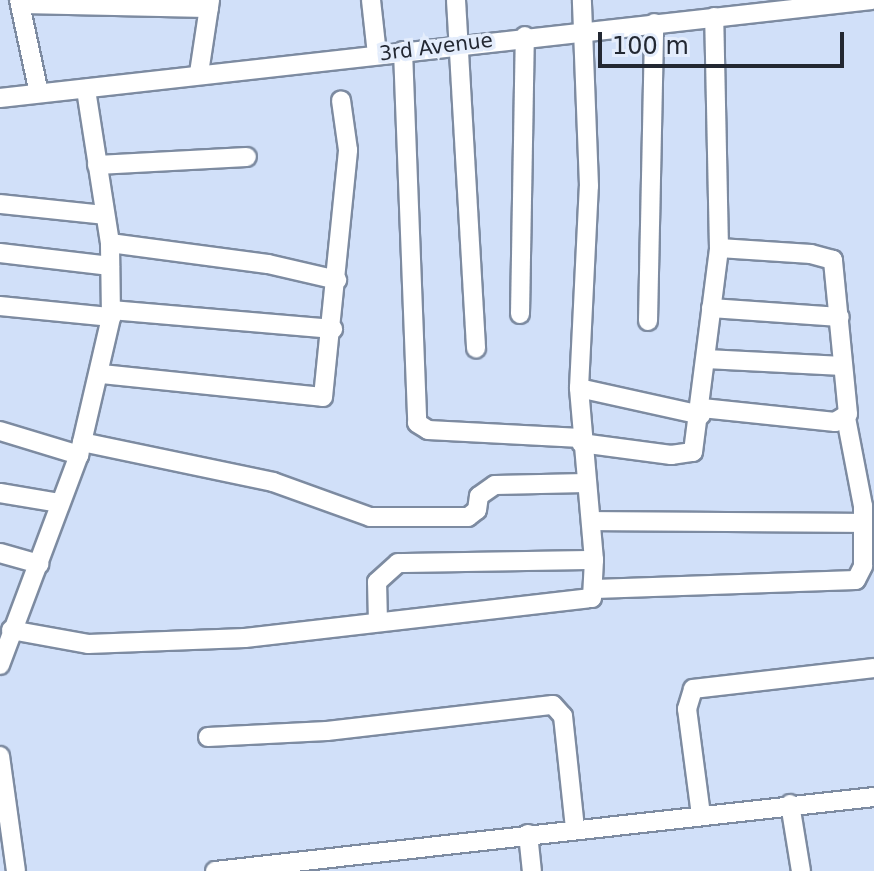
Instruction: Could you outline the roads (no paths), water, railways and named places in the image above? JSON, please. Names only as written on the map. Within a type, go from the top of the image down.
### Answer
[{"type":"street","points":[[371,0],[377,54]]},
{"type":"street","points":[[456,0],[461,43],[476,348]]},
{"type":"street","points":[[9,619],[88,644],[245,638],[590,599],[595,589],[594,560],[581,441],[579,388],[589,186],[582,0]]},
{"type":"street","name":"3rd Avenue","points":[[0,98],[461,43],[714,17],[747,7],[860,1]]},
{"type":"street","points":[[39,93],[19,2],[209,4],[199,73]]},
{"type":"street","points":[[403,51],[417,423],[428,430],[581,441],[690,455],[701,411],[719,248],[714,17]]},
{"type":"street","points":[[648,321],[654,23]]},
{"type":"street","points":[[520,314],[525,36]]},
{"type":"street","points":[[1,659],[9,619],[39,564],[80,449],[101,374],[111,314],[110,243],[86,89]]},
{"type":"street","points":[[101,374],[319,399],[325,396],[348,150],[341,100]]},
{"type":"street","points":[[97,165],[247,157]]},
{"type":"street","points":[[0,204],[104,215]]},
{"type":"street","points":[[110,243],[268,264],[337,280]]},
{"type":"street","points":[[595,589],[850,582],[861,574],[863,523],[846,418],[838,275],[828,257],[719,248]]},
{"type":"street","points":[[0,253],[110,266]]},
{"type":"street","points":[[0,306],[333,329]]},
{"type":"street","points":[[711,308],[840,317]]},
{"type":"street","points":[[706,359],[843,366]]},
{"type":"street","points":[[579,388],[701,411],[814,421],[846,418]]},
{"type":"street","points":[[0,431],[80,449],[273,482],[334,509],[370,517],[468,517],[477,510],[479,496],[495,485],[586,483]]},
{"type":"street","points":[[0,493],[60,503]]},
{"type":"street","points":[[591,521],[863,523]]},
{"type":"street","points":[[0,553],[39,564]]},
{"type":"street","points":[[378,622],[377,582],[398,563],[594,560]]},
{"type":"street","points":[[701,815],[687,709],[693,689],[874,668]]},
{"type":"street","points":[[208,737],[327,731],[553,705],[563,716],[575,829]]},
{"type":"street","points":[[0,757],[2,803],[16,871]]},
{"type":"street","points":[[215,871],[790,804],[874,797]]},
{"type":"street","points":[[790,804],[801,871]]},
{"type":"street","points":[[528,834],[532,871]]}]
